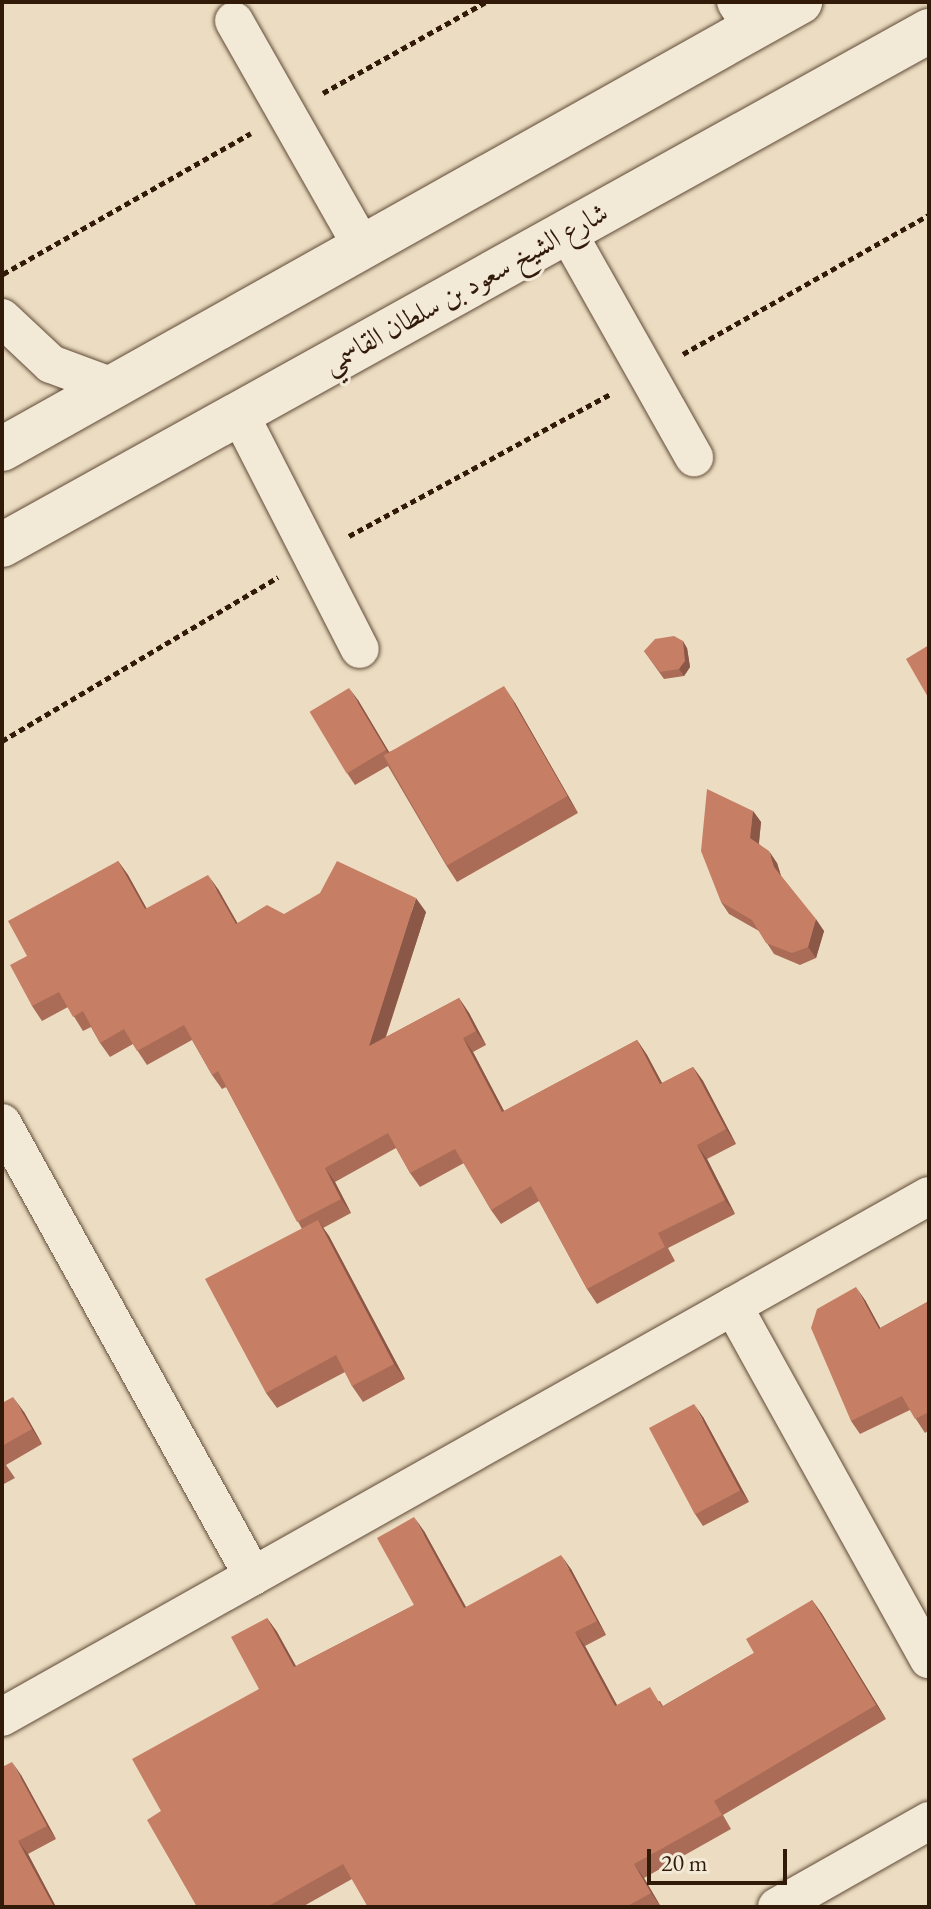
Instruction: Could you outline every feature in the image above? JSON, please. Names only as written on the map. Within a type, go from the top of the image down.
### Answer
[{"type":"main road","points":[[2,449],[363,248],[745,15],[800,2]]},
{"type":"main road","name":"شارع الشيخ سعود بن سلطان القاسمي","points":[[2,545],[566,230],[924,37]]},
{"type":"street","points":[[234,21],[363,248]]},
{"type":"street","points":[[566,230],[694,457]]},
{"type":"street","points":[[2,318],[51,364],[113,387]]},
{"type":"street","points":[[239,413],[360,649]]},
{"type":"street","points":[[2,1123],[253,1576]]},
{"type":"street","points":[[2,1717],[929,1196]]},
{"type":"street","points":[[733,1306],[929,1659]]},
{"type":"street","points":[[777,1907],[929,1821]]},
{"type":"path","points":[[2,275],[486,2]]},
{"type":"path","points":[[2,741],[312,556],[647,375],[929,215]]},
{"type":"building","points":[[674,636],[683,641],[685,661],[679,669],[660,672],[644,651],[655,639]]},
{"type":"building","points":[[929,645],[929,699],[906,659]]},
{"type":"building","points":[[504,686],[568,796],[447,865],[384,756]]},
{"type":"building","points":[[349,688],[386,750],[347,773],[310,712]]},
{"type":"building","points":[[707,789],[753,811],[750,838],[769,851],[774,867],[816,919],[808,947],[792,953],[766,943],[752,920],[721,902],[701,851]]},
{"type":"building","points":[[118,861],[145,909],[208,875],[236,924],[267,905],[284,914],[320,893],[337,861],[416,898],[369,1046],[459,998],[476,1031],[463,1038],[502,1112],[637,1040],[660,1084],[693,1067],[726,1129],[697,1145],[725,1200],[658,1233],[665,1247],[587,1289],[531,1186],[491,1210],[455,1149],[410,1173],[388,1133],[325,1168],[341,1199],[297,1222],[218,1071],[212,1075],[184,1025],[137,1051],[124,1029],[100,1043],[83,1011],[73,1017],[59,992],[32,1006],[10,965],[27,956],[8,921]]},
{"type":"building","points":[[318,1220],[394,1364],[352,1386],[336,1355],[266,1393],[205,1279]]},
{"type":"building","points":[[856,1287],[879,1329],[929,1301],[929,1412],[915,1419],[902,1396],[851,1421],[811,1328],[817,1309]]},
{"type":"building","points":[[13,1397],[32,1429],[2,1446],[2,1403]]},
{"type":"building","points":[[694,1404],[740,1491],[695,1514],[649,1428]]},
{"type":"building","points":[[414,1517],[464,1608],[561,1555],[597,1621],[575,1632],[615,1706],[650,1687],[662,1707],[754,1653],[746,1639],[812,1600],[876,1705],[714,1801],[722,1815],[634,1864],[651,1893],[626,1907],[368,1907],[343,1864],[267,1907],[197,1907],[147,1820],[161,1811],[132,1759],[259,1689],[231,1637],[267,1618],[294,1667],[414,1605],[377,1538]]},
{"type":"building","points":[[12,1762],[47,1826],[18,1841],[54,1907],[2,1907],[2,1767]]}]
